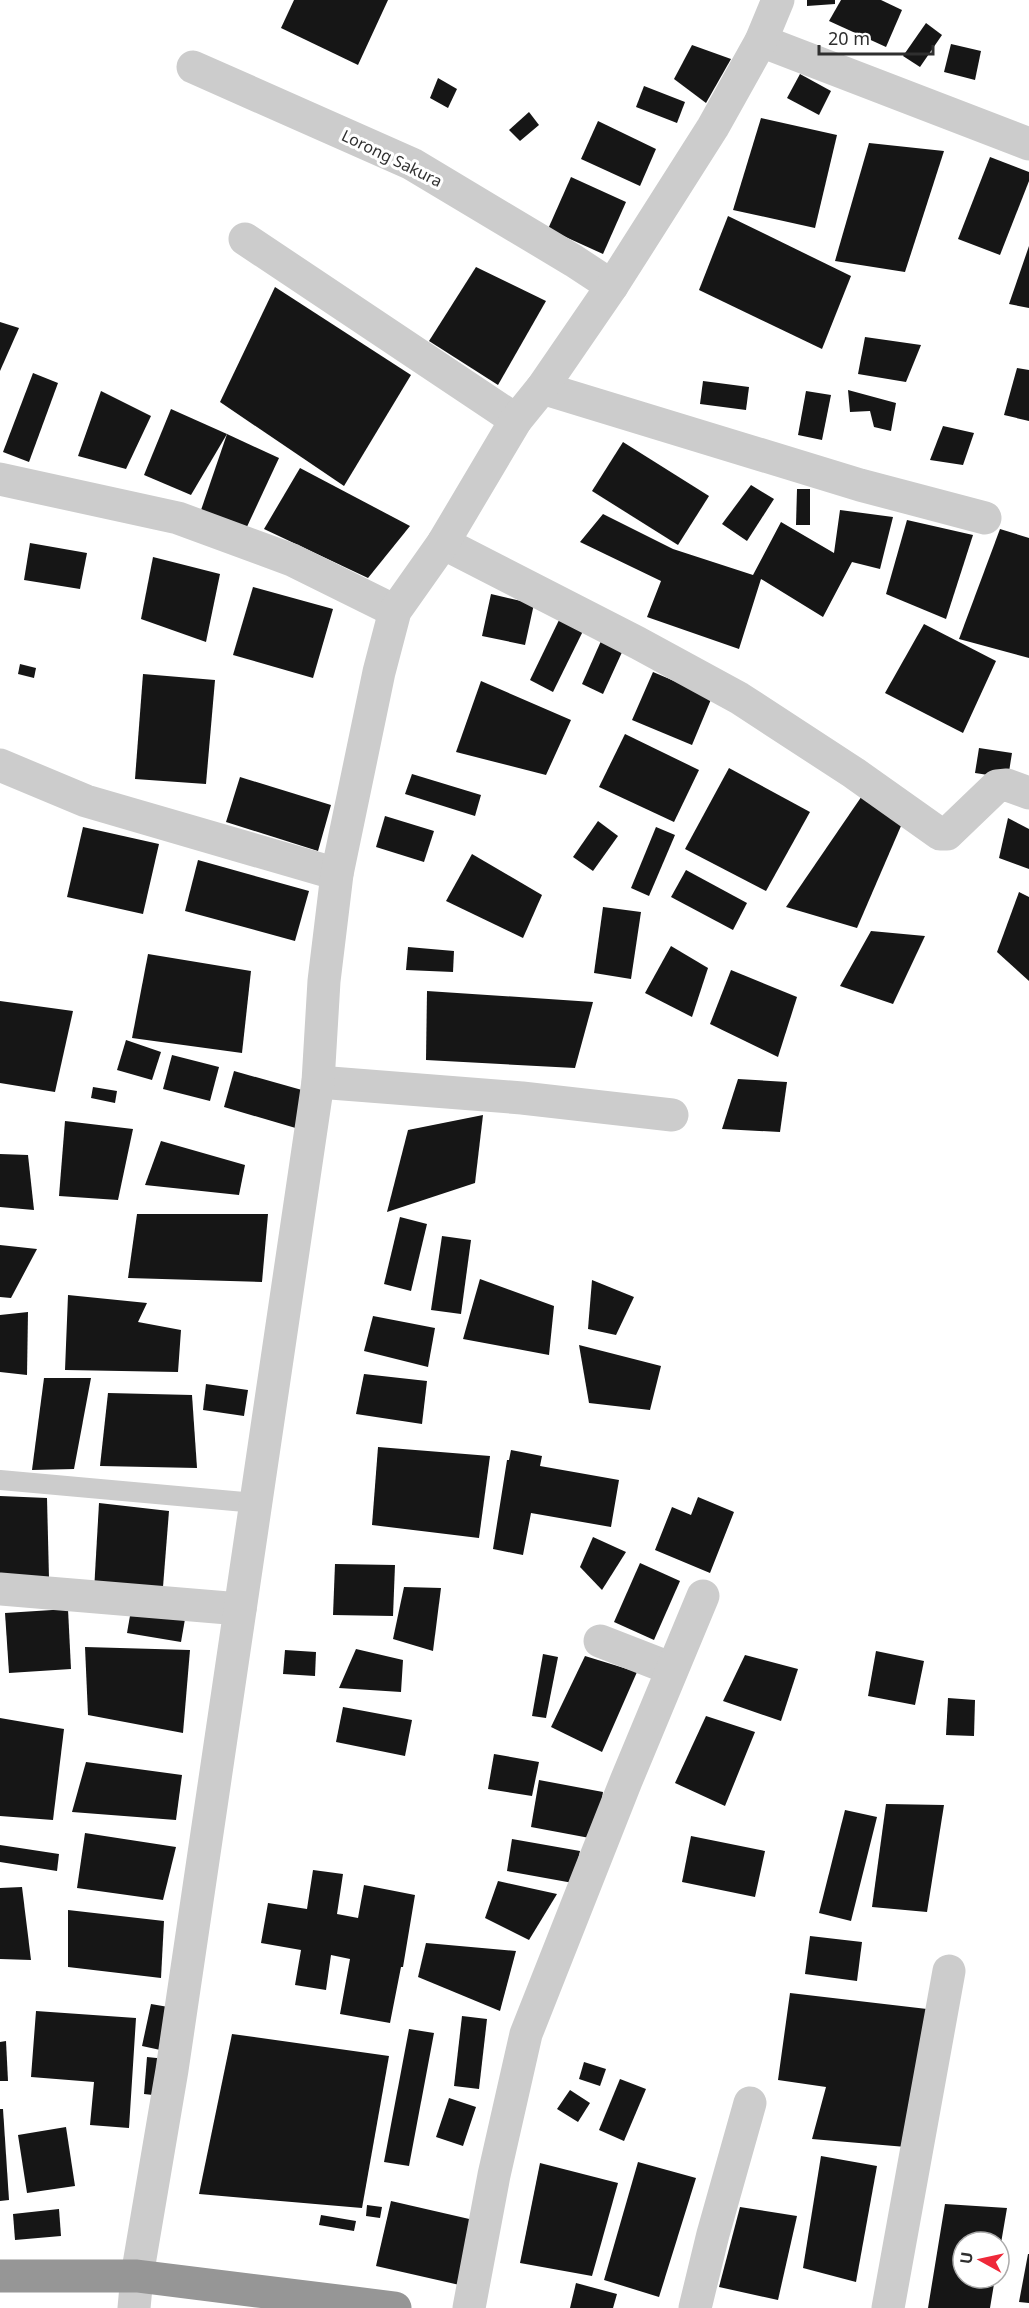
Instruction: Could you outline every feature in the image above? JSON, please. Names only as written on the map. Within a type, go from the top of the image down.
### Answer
[{"type":"highway","points":[[0,2276],[136,2292],[395,2308]]},
{"type":"street","points":[[136,2292],[172,2070],[318,1083],[324,981],[337,874],[379,672],[395,610],[443,543],[516,420],[542,388],[612,286],[713,127],[761,41],[778,0]]},
{"type":"street","points":[[761,41],[1029,144]]},
{"type":"street","name":"Lorong Sakura","points":[[193,68],[412,164],[612,286]]},
{"type":"street","points":[[244,239],[516,420]]},
{"type":"street","points":[[542,388],[860,485],[985,518]]},
{"type":"street","points":[[0,478],[178,518],[292,561],[395,610]]},
{"type":"street","points":[[443,543],[638,643],[739,698],[854,773],[940,834],[947,834],[997,786],[1007,785],[1029,793]]},
{"type":"street","points":[[0,765],[86,801],[337,874]]},
{"type":"street","points":[[318,1083],[522,1098],[672,1114]]},
{"type":"street","points":[[0,1589],[240,1609]]},
{"type":"street","points":[[469,2308],[494,2175],[526,2034],[672,1669],[704,1596]]},
{"type":"street","points":[[600,1641],[672,1669]]},
{"type":"street","points":[[888,2308],[949,1971]]},
{"type":"street","points":[[695,2308],[750,2103]]},
{"type":"lane","points":[[0,1480],[256,1503]]},
{"type":"building","points":[[294,0],[388,0],[358,65],[281,28]]},
{"type":"building","points":[[807,0],[835,0],[835,4],[807,6]]},
{"type":"building","points":[[841,0],[881,0],[902,10],[886,47],[829,21]]},
{"type":"building","points":[[926,23],[942,35],[920,67],[903,56]]},
{"type":"building","points":[[951,44],[981,51],[975,80],[944,72]]},
{"type":"building","points":[[692,45],[731,59],[706,103],[674,79]]},
{"type":"building","points":[[800,74],[831,91],[819,115],[787,98]]},
{"type":"building","points":[[438,78],[457,89],[448,108],[430,98]]},
{"type":"building","points":[[644,86],[685,102],[677,123],[636,107]]},
{"type":"building","points":[[529,112],[539,125],[520,141],[509,130]]},
{"type":"building","points":[[761,118],[837,135],[815,228],[733,210]]},
{"type":"building","points":[[598,121],[656,149],[640,186],[581,159]]},
{"type":"building","points":[[869,143],[944,151],[905,272],[835,261]]},
{"type":"building","points":[[990,157],[1029,172],[1029,181],[1000,255],[958,239]]},
{"type":"building","points":[[571,177],[626,202],[603,254],[548,229]]},
{"type":"building","points":[[728,216],[851,276],[822,349],[699,290]]},
{"type":"building","points":[[1029,246],[1029,308],[1009,304]]},
{"type":"building","points":[[476,267],[546,301],[498,385],[429,341]]},
{"type":"building","points":[[275,287],[411,375],[344,486],[220,402]]},
{"type":"building","points":[[0,322],[19,328],[0,371]]},
{"type":"building","points":[[865,337],[921,345],[906,382],[858,374]]},
{"type":"building","points":[[1017,368],[1029,370],[1029,421],[1004,415]]},
{"type":"building","points":[[33,373],[58,383],[29,462],[3,452]]},
{"type":"building","points":[[703,381],[749,387],[746,410],[700,404]]},
{"type":"building","points":[[848,390],[896,403],[891,431],[874,427],[870,411],[850,412]]},
{"type":"building","points":[[101,391],[151,416],[126,469],[78,456]]},
{"type":"building","points":[[806,391],[831,395],[822,440],[798,435]]},
{"type":"building","points":[[171,409],[227,434],[191,495],[144,475]]},
{"type":"building","points":[[943,426],[974,433],[963,465],[930,460]]},
{"type":"building","points":[[227,434],[279,458],[245,531],[200,513]]},
{"type":"building","points":[[623,442],[709,496],[678,545],[592,491]]},
{"type":"building","points":[[300,468],[410,526],[368,578],[264,529]]},
{"type":"building","points":[[751,485],[774,499],[747,541],[722,524]]},
{"type":"building","points":[[797,489],[810,489],[810,525],[796,525]]},
{"type":"building","points":[[840,510],[893,517],[880,569],[852,562],[823,617],[761,579],[739,649],[647,617],[661,581],[580,542],[603,514],[673,549],[753,575],[781,522],[834,553]]},
{"type":"building","points":[[907,520],[973,535],[946,619],[886,594]]},
{"type":"building","points":[[1000,529],[1029,538],[1029,658],[959,639]]},
{"type":"building","points":[[30,543],[87,553],[80,589],[24,580]]},
{"type":"building","points":[[153,557],[220,574],[206,642],[141,619]]},
{"type":"building","points":[[253,587],[333,609],[313,678],[233,655]]},
{"type":"building","points":[[491,594],[534,604],[525,645],[482,636]]},
{"type":"building","points":[[560,618],[584,629],[553,692],[530,680]]},
{"type":"building","points":[[924,624],[996,661],[963,733],[885,693]]},
{"type":"building","points":[[601,641],[623,650],[603,694],[582,684]]},
{"type":"building","points":[[20,664],[36,668],[34,678],[18,674]]},
{"type":"building","points":[[653,672],[712,697],[692,745],[632,720]]},
{"type":"building","points":[[143,674],[215,680],[206,784],[135,779]]},
{"type":"building","points":[[481,681],[571,720],[546,775],[456,752]]},
{"type":"building","points":[[625,734],[699,770],[674,822],[599,787]]},
{"type":"building","points":[[979,748],[1012,753],[1008,778],[975,773]]},
{"type":"building","points":[[729,768],[810,812],[766,891],[685,849]]},
{"type":"building","points":[[412,774],[481,795],[475,816],[405,794]]},
{"type":"building","points":[[240,777],[331,805],[318,851],[226,822]]},
{"type":"building","points":[[866,790],[904,819],[857,928],[786,907]]},
{"type":"building","points":[[385,816],[434,831],[424,862],[376,847]]},
{"type":"building","points":[[1008,818],[1029,829],[1029,869],[999,858]]},
{"type":"building","points":[[598,821],[618,836],[593,871],[573,857]]},
{"type":"building","points":[[83,827],[159,844],[143,914],[67,897]]},
{"type":"building","points":[[656,827],[675,835],[649,896],[631,888]]},
{"type":"building","points":[[472,854],[542,895],[523,938],[446,901]]},
{"type":"building","points":[[198,860],[309,891],[295,941],[185,911]]},
{"type":"building","points":[[686,870],[747,903],[733,930],[671,897]]},
{"type":"building","points":[[1019,892],[1029,897],[1029,981],[997,952]]},
{"type":"building","points":[[603,907],[641,912],[631,979],[594,973]]},
{"type":"building","points":[[871,931],[925,936],[893,1004],[840,986]]},
{"type":"building","points":[[671,946],[708,968],[692,1017],[645,993]]},
{"type":"building","points":[[408,947],[454,951],[453,972],[406,970]]},
{"type":"building","points":[[148,954],[251,971],[242,1053],[132,1038]]},
{"type":"building","points":[[731,970],[797,997],[778,1057],[710,1024]]},
{"type":"building","points":[[427,991],[593,1002],[575,1068],[426,1060]]},
{"type":"building","points":[[0,1001],[73,1011],[55,1092],[0,1083]]},
{"type":"building","points":[[126,1040],[161,1052],[152,1080],[117,1070]]},
{"type":"building","points":[[172,1055],[219,1067],[210,1101],[163,1089]]},
{"type":"building","points":[[234,1071],[309,1092],[299,1129],[224,1107]]},
{"type":"building","points":[[738,1079],[787,1082],[780,1132],[722,1129]]},
{"type":"building","points":[[93,1087],[117,1091],[115,1103],[91,1098]]},
{"type":"building","points":[[483,1115],[475,1183],[387,1212],[408,1130]]},
{"type":"building","points":[[65,1121],[133,1129],[118,1200],[59,1196]]},
{"type":"building","points":[[161,1141],[245,1165],[239,1195],[145,1185]]},
{"type":"building","points":[[0,1154],[28,1155],[34,1210],[0,1207]]},
{"type":"building","points":[[137,1214],[268,1214],[262,1282],[128,1278]]},
{"type":"building","points":[[400,1217],[427,1224],[411,1291],[384,1284]]},
{"type":"building","points":[[442,1236],[471,1240],[461,1314],[431,1310]]},
{"type":"building","points":[[0,1245],[37,1249],[11,1298],[0,1297]]},
{"type":"building","points":[[480,1279],[554,1306],[549,1355],[463,1339]]},
{"type":"building","points":[[592,1280],[634,1297],[616,1335],[588,1329]]},
{"type":"building","points":[[68,1295],[147,1303],[138,1322],[181,1330],[178,1372],[65,1370]]},
{"type":"building","points":[[28,1312],[27,1375],[0,1372],[0,1315]]},
{"type":"building","points":[[373,1316],[435,1328],[428,1367],[364,1351]]},
{"type":"building","points":[[579,1345],[661,1366],[650,1410],[589,1403]]},
{"type":"building","points":[[364,1374],[427,1381],[422,1424],[356,1414]]},
{"type":"building","points":[[44,1378],[91,1378],[74,1469],[32,1470]]},
{"type":"building","points":[[206,1384],[248,1390],[244,1416],[203,1410]]},
{"type":"building","points":[[108,1393],[192,1395],[197,1468],[100,1466]]},
{"type":"building","points":[[378,1447],[490,1456],[479,1538],[372,1525]]},
{"type":"building","points":[[511,1450],[542,1456],[540,1466],[619,1480],[611,1527],[531,1513],[523,1555],[493,1549],[507,1460],[509,1460]]},
{"type":"building","points":[[0,1496],[47,1498],[49,1578],[0,1578]]},
{"type":"building","points":[[698,1497],[734,1512],[710,1573],[655,1550],[672,1507],[691,1515]]},
{"type":"building","points":[[99,1503],[169,1511],[163,1587],[94,1591]]},
{"type":"building","points":[[593,1537],[626,1552],[602,1590],[580,1567]]},
{"type":"building","points":[[640,1563],[680,1581],[654,1640],[614,1622]]},
{"type":"building","points":[[335,1564],[395,1565],[393,1616],[333,1615]]},
{"type":"building","points":[[404,1587],[441,1588],[433,1651],[393,1639]]},
{"type":"building","points":[[68,1609],[71,1669],[9,1673],[5,1613]]},
{"type":"building","points":[[131,1610],[185,1619],[181,1642],[127,1633]]},
{"type":"building","points":[[85,1647],[190,1650],[183,1733],[88,1715]]},
{"type":"building","points":[[356,1649],[403,1660],[401,1692],[339,1688]]},
{"type":"building","points":[[285,1650],[316,1652],[315,1676],[283,1674]]},
{"type":"building","points":[[876,1651],[924,1661],[915,1705],[868,1696]]},
{"type":"building","points":[[543,1654],[558,1657],[546,1718],[532,1716]]},
{"type":"building","points":[[745,1655],[798,1669],[781,1721],[723,1701]]},
{"type":"building","points":[[585,1656],[637,1672],[602,1752],[551,1727]]},
{"type":"building","points":[[948,1698],[975,1700],[974,1736],[946,1735]]},
{"type":"building","points":[[343,1707],[412,1720],[405,1756],[336,1742]]},
{"type":"building","points":[[706,1716],[755,1732],[725,1806],[675,1783]]},
{"type":"building","points":[[0,1718],[64,1729],[53,1820],[0,1816]]},
{"type":"building","points":[[494,1754],[539,1762],[532,1796],[488,1789]]},
{"type":"building","points":[[86,1762],[182,1775],[176,1820],[72,1812]]},
{"type":"building","points":[[539,1780],[603,1792],[595,1839],[531,1827]]},
{"type":"building","points":[[886,1804],[944,1805],[927,1912],[872,1907]]},
{"type":"building","points":[[845,1810],[877,1817],[851,1921],[819,1913]]},
{"type":"building","points":[[85,1833],[176,1847],[163,1900],[77,1888]]},
{"type":"building","points":[[691,1836],[765,1851],[755,1897],[682,1882]]},
{"type":"building","points":[[512,1839],[580,1851],[573,1883],[507,1871]]},
{"type":"building","points":[[0,1845],[59,1854],[57,1871],[0,1862]]},
{"type":"building","points":[[313,1870],[343,1874],[337,1914],[358,1918],[364,1885],[415,1895],[403,1967],[401,1967],[390,2023],[340,2014],[350,1959],[331,1955],[326,1990],[295,1985],[301,1950],[261,1943],[268,1903],[307,1909]]},
{"type":"building","points":[[498,1881],[557,1894],[529,1940],[485,1918]]},
{"type":"building","points":[[22,1887],[31,1960],[0,1959],[0,1888]]},
{"type":"building","points":[[68,1910],[164,1921],[161,1978],[68,1967]]},
{"type":"building","points":[[810,1936],[862,1942],[857,1981],[805,1974]]},
{"type":"building","points":[[426,1943],[516,1951],[500,2011],[418,1977]]},
{"type":"building","points":[[790,1993],[927,2009],[906,2147],[812,2139],[826,2087],[778,2080]]},
{"type":"building","points":[[151,2004],[174,2008],[165,2051],[142,2046]]},
{"type":"building","points":[[36,2011],[136,2018],[129,2128],[90,2125],[94,2082],[31,2077]]},
{"type":"building","points":[[462,2016],[487,2019],[479,2089],[454,2086]]},
{"type":"building","points":[[409,2029],[434,2033],[409,2166],[384,2162]]},
{"type":"building","points":[[232,2034],[389,2056],[362,2208],[199,2194]]},
{"type":"building","points":[[6,2041],[8,2081],[0,2081],[0,2042]]},
{"type":"building","points":[[147,2057],[166,2059],[162,2096],[144,2094]]},
{"type":"building","points":[[584,2062],[606,2069],[600,2086],[579,2079]]},
{"type":"building","points":[[620,2079],[646,2089],[624,2141],[599,2130]]},
{"type":"building","points":[[570,2090],[590,2103],[578,2122],[557,2109]]},
{"type":"building","points":[[449,2098],[476,2107],[463,2146],[436,2137]]},
{"type":"building","points":[[0,2109],[3,2109],[9,2200],[0,2201]]},
{"type":"building","points":[[66,2127],[75,2186],[27,2193],[18,2135]]},
{"type":"building","points":[[821,2156],[877,2166],[856,2282],[803,2268]]},
{"type":"building","points":[[638,2162],[696,2178],[659,2297],[604,2280]]},
{"type":"building","points":[[540,2163],[618,2183],[592,2276],[520,2263]]},
{"type":"building","points":[[391,2201],[478,2221],[464,2286],[376,2266]]},
{"type":"building","points":[[945,2204],[1007,2208],[1003,2230],[951,2230],[951,2290],[993,2290],[990,2308],[928,2308]]},
{"type":"building","points":[[367,2205],[382,2207],[380,2218],[366,2216]]},
{"type":"building","points":[[740,2207],[797,2216],[778,2300],[719,2287]]},
{"type":"building","points":[[59,2209],[61,2236],[15,2240],[13,2214]]},
{"type":"building","points":[[321,2215],[356,2221],[354,2231],[319,2225]]},
{"type":"building","points":[[1029,2254],[1029,2303],[1019,2302]]},
{"type":"building","points":[[576,2283],[617,2294],[613,2308],[570,2308]]}]
